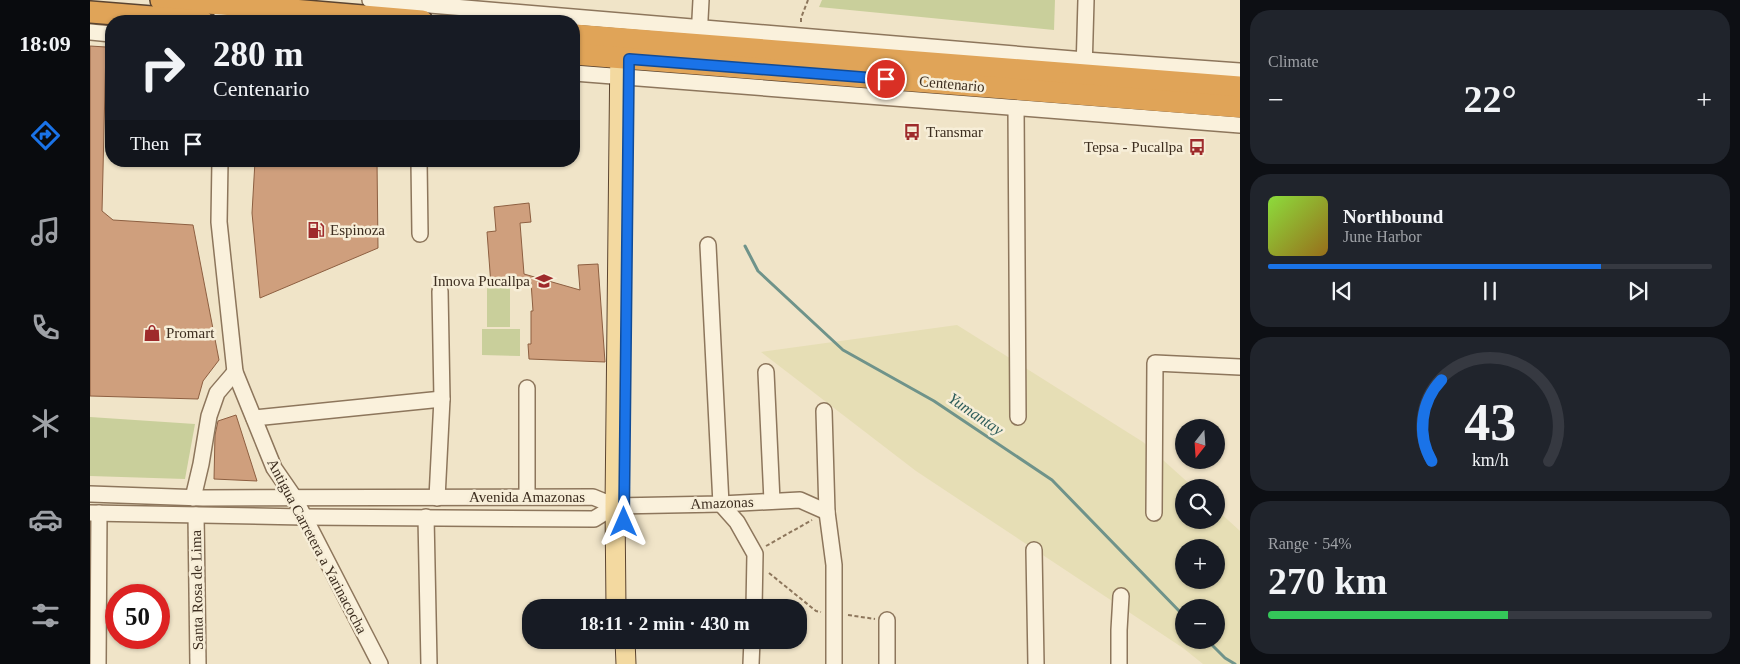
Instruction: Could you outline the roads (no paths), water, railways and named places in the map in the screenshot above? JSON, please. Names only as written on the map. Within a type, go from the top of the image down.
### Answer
[{"type":"highway","points":[[161,0],[222,8],[330,15]]},
{"type":"highway","points":[[90,12],[127,15]]},
{"type":"highway","name":"Centenario","points":[[580,37],[624,53],[700,37],[1084,77],[1240,107]]},
{"type":"highway","name":"Centenario","points":[[580,54],[624,53],[1240,87]]},
{"type":"main road","points":[[616,599],[624,53]]},
{"type":"main road","points":[[619,506],[624,599]]},
{"type":"main road","points":[[616,649],[616,664]]},
{"type":"main road","points":[[625,649],[626,664]]},
{"type":"street","points":[[370,0],[442,15]]},
{"type":"street","points":[[701,0],[700,37],[803,37],[1084,77],[1240,71]]},
{"type":"street","points":[[1084,77],[1086,0]]},
{"type":"street","points":[[90,32],[105,33]]},
{"type":"street","points":[[580,44],[624,53],[1016,108],[1240,125]]},
{"type":"street","points":[[580,71],[624,53]]},
{"type":"street","points":[[1016,108],[1018,417]]},
{"type":"street","name":"Antigua Carretera a Yarinacocha","points":[[222,167],[219,222],[235,372],[274,468],[294,497],[380,664]]},
{"type":"street","points":[[419,167],[420,234]]},
{"type":"street","points":[[708,245],[721,504],[759,551],[755,599]]},
{"type":"street","points":[[437,498],[442,399],[440,291]]},
{"type":"street","points":[[1154,513],[1155,363],[1240,367]]},
{"type":"street","points":[[193,498],[209,416],[217,392],[235,372]]},
{"type":"street","points":[[766,372],[772,501]]},
{"type":"street","points":[[526,388],[527,496]]},
{"type":"street","points":[[254,418],[442,399]]},
{"type":"street","points":[[824,411],[827,512],[834,566],[834,664]]},
{"type":"street","name":"Avenida Amazonas","points":[[90,494],[193,498],[593,497],[619,506]]},
{"type":"street","name":"Amazonas","points":[[619,506],[800,500],[827,512]]},
{"type":"street","name":"Avenida Amazonas","points":[[95,513],[196,516],[594,519],[619,506]]},
{"type":"street","points":[[95,513],[98,664]]},
{"type":"street","name":"Santa Rosa de Lima","points":[[196,516],[198,664]]},
{"type":"street","points":[[426,517],[429,664]]},
{"type":"street","points":[[1034,550],[1036,664]]},
{"type":"street","points":[[1119,664],[1118,630],[1121,596]]},
{"type":"street","points":[[887,664],[888,620]]},
{"type":"street","points":[[751,664],[752,649]]},
{"type":"waterway","name":"Yumantay","points":[[745,246],[758,271],[843,350],[934,401],[1052,480],[1175,607]]},
{"type":"waterway","name":"Yumantay","points":[[1216,649],[1235,664]]},
{"type":"place","name":"Transmar","points":[[912,132]]},
{"type":"place","name":"Tepsa - Pucallpa","points":[[1197,147]]},
{"type":"place","name":"Espinoza","points":[[316,230]]},
{"type":"place","name":"Innova Pucallpa","points":[[544,281]]},
{"type":"place","name":"Promart","points":[[152,333]]}]
